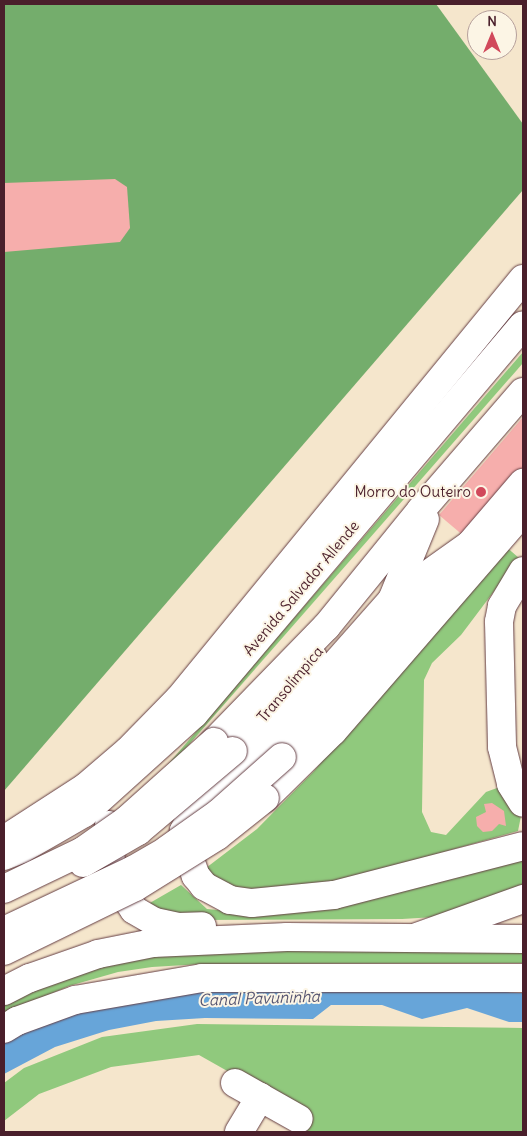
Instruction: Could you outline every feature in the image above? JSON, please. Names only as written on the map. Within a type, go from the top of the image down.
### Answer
[{"type":"main road","points":[[4,840],[86,787],[128,751],[179,699],[473,344],[523,279]]},
{"type":"main road","name":"Avenida Salvador Allende","points":[[194,714],[523,325]]},
{"type":"main road","points":[[4,889],[97,840],[223,746],[326,627],[421,510],[523,392]]},
{"type":"main road","name":"Transolímpica","points":[[4,903],[97,856],[138,831],[223,746],[425,520],[523,404]]},
{"type":"main road","points":[[4,931],[133,870],[167,850],[219,813],[282,757],[324,715],[523,483]]},
{"type":"main road","points":[[4,951],[135,887],[217,836],[265,798],[332,731],[523,512]]},
{"type":"main road","points":[[392,600],[425,520]]},
{"type":"main road","points":[[471,544],[392,600],[246,766],[196,808],[184,831],[184,842],[196,876],[209,889],[230,900],[252,903],[290,902],[334,895],[523,846]]},
{"type":"main road","points":[[523,571],[502,606],[499,622],[502,747],[511,784],[523,804]]},
{"type":"main road","points":[[4,856],[22,849],[84,813],[194,714]]},
{"type":"main road","points":[[194,714],[164,762],[116,808],[110,818],[111,864],[115,878],[134,910],[155,922],[178,927],[234,927],[271,938]]},
{"type":"main road","points":[[409,940],[523,899]]},
{"type":"main road","points":[[4,991],[30,978],[98,954],[152,943],[271,938],[523,939]]},
{"type":"main road","points":[[4,1029],[17,1021],[75,1000],[121,990],[202,978],[523,978]]},
{"type":"main road","points":[[235,1083],[299,1119]]},
{"type":"main road","points":[[239,1132],[260,1097]]},
{"type":"green space","points":[[4,4],[436,4],[467,47],[467,60],[477,60],[523,124],[523,190],[4,791]]},
{"type":"green space","points":[[523,352],[523,363],[151,788],[151,784]]},
{"type":"green space","points":[[503,544],[519,558],[461,635],[432,663],[424,680],[422,812],[431,832],[446,835],[486,792],[497,788],[502,789],[521,816],[518,831],[331,884],[247,894],[202,871],[257,829],[314,771]]},
{"type":"green space","points":[[523,855],[523,891],[452,916],[402,919],[197,920],[180,918],[148,904],[181,885],[207,909],[249,913]]},
{"type":"green space","points":[[201,950],[523,951],[523,963],[202,964],[152,967],[118,972],[69,986],[4,1014],[4,1001],[114,960]]},
{"type":"green space","points":[[197,1024],[523,1028],[523,1132],[305,1132],[312,1119],[199,1055],[111,1067],[39,1094],[4,1121],[4,1083],[24,1068],[102,1037]]},
{"type":"water","name":"Canal Pavuninha","points":[[361,984],[523,993],[523,1022],[509,1022],[467,1008],[422,1019],[382,1005],[331,1005],[313,1019],[205,1018],[156,1021],[109,1030],[55,1047],[4,1074],[4,1033],[146,988]]},
{"type":"building","points":[[115,179],[127,187],[130,228],[120,242],[4,252],[4,183]]},
{"type":"building","name":"Morro do Outeiro","points":[[523,417],[523,469],[465,537],[439,515]]},
{"type":"building","points":[[492,803],[504,811],[506,826],[499,824],[492,831],[483,832],[477,826],[476,817],[486,812],[484,804]]},
{"type":"place","name":"Morro do Outeiro","points":[[481,492]]}]
